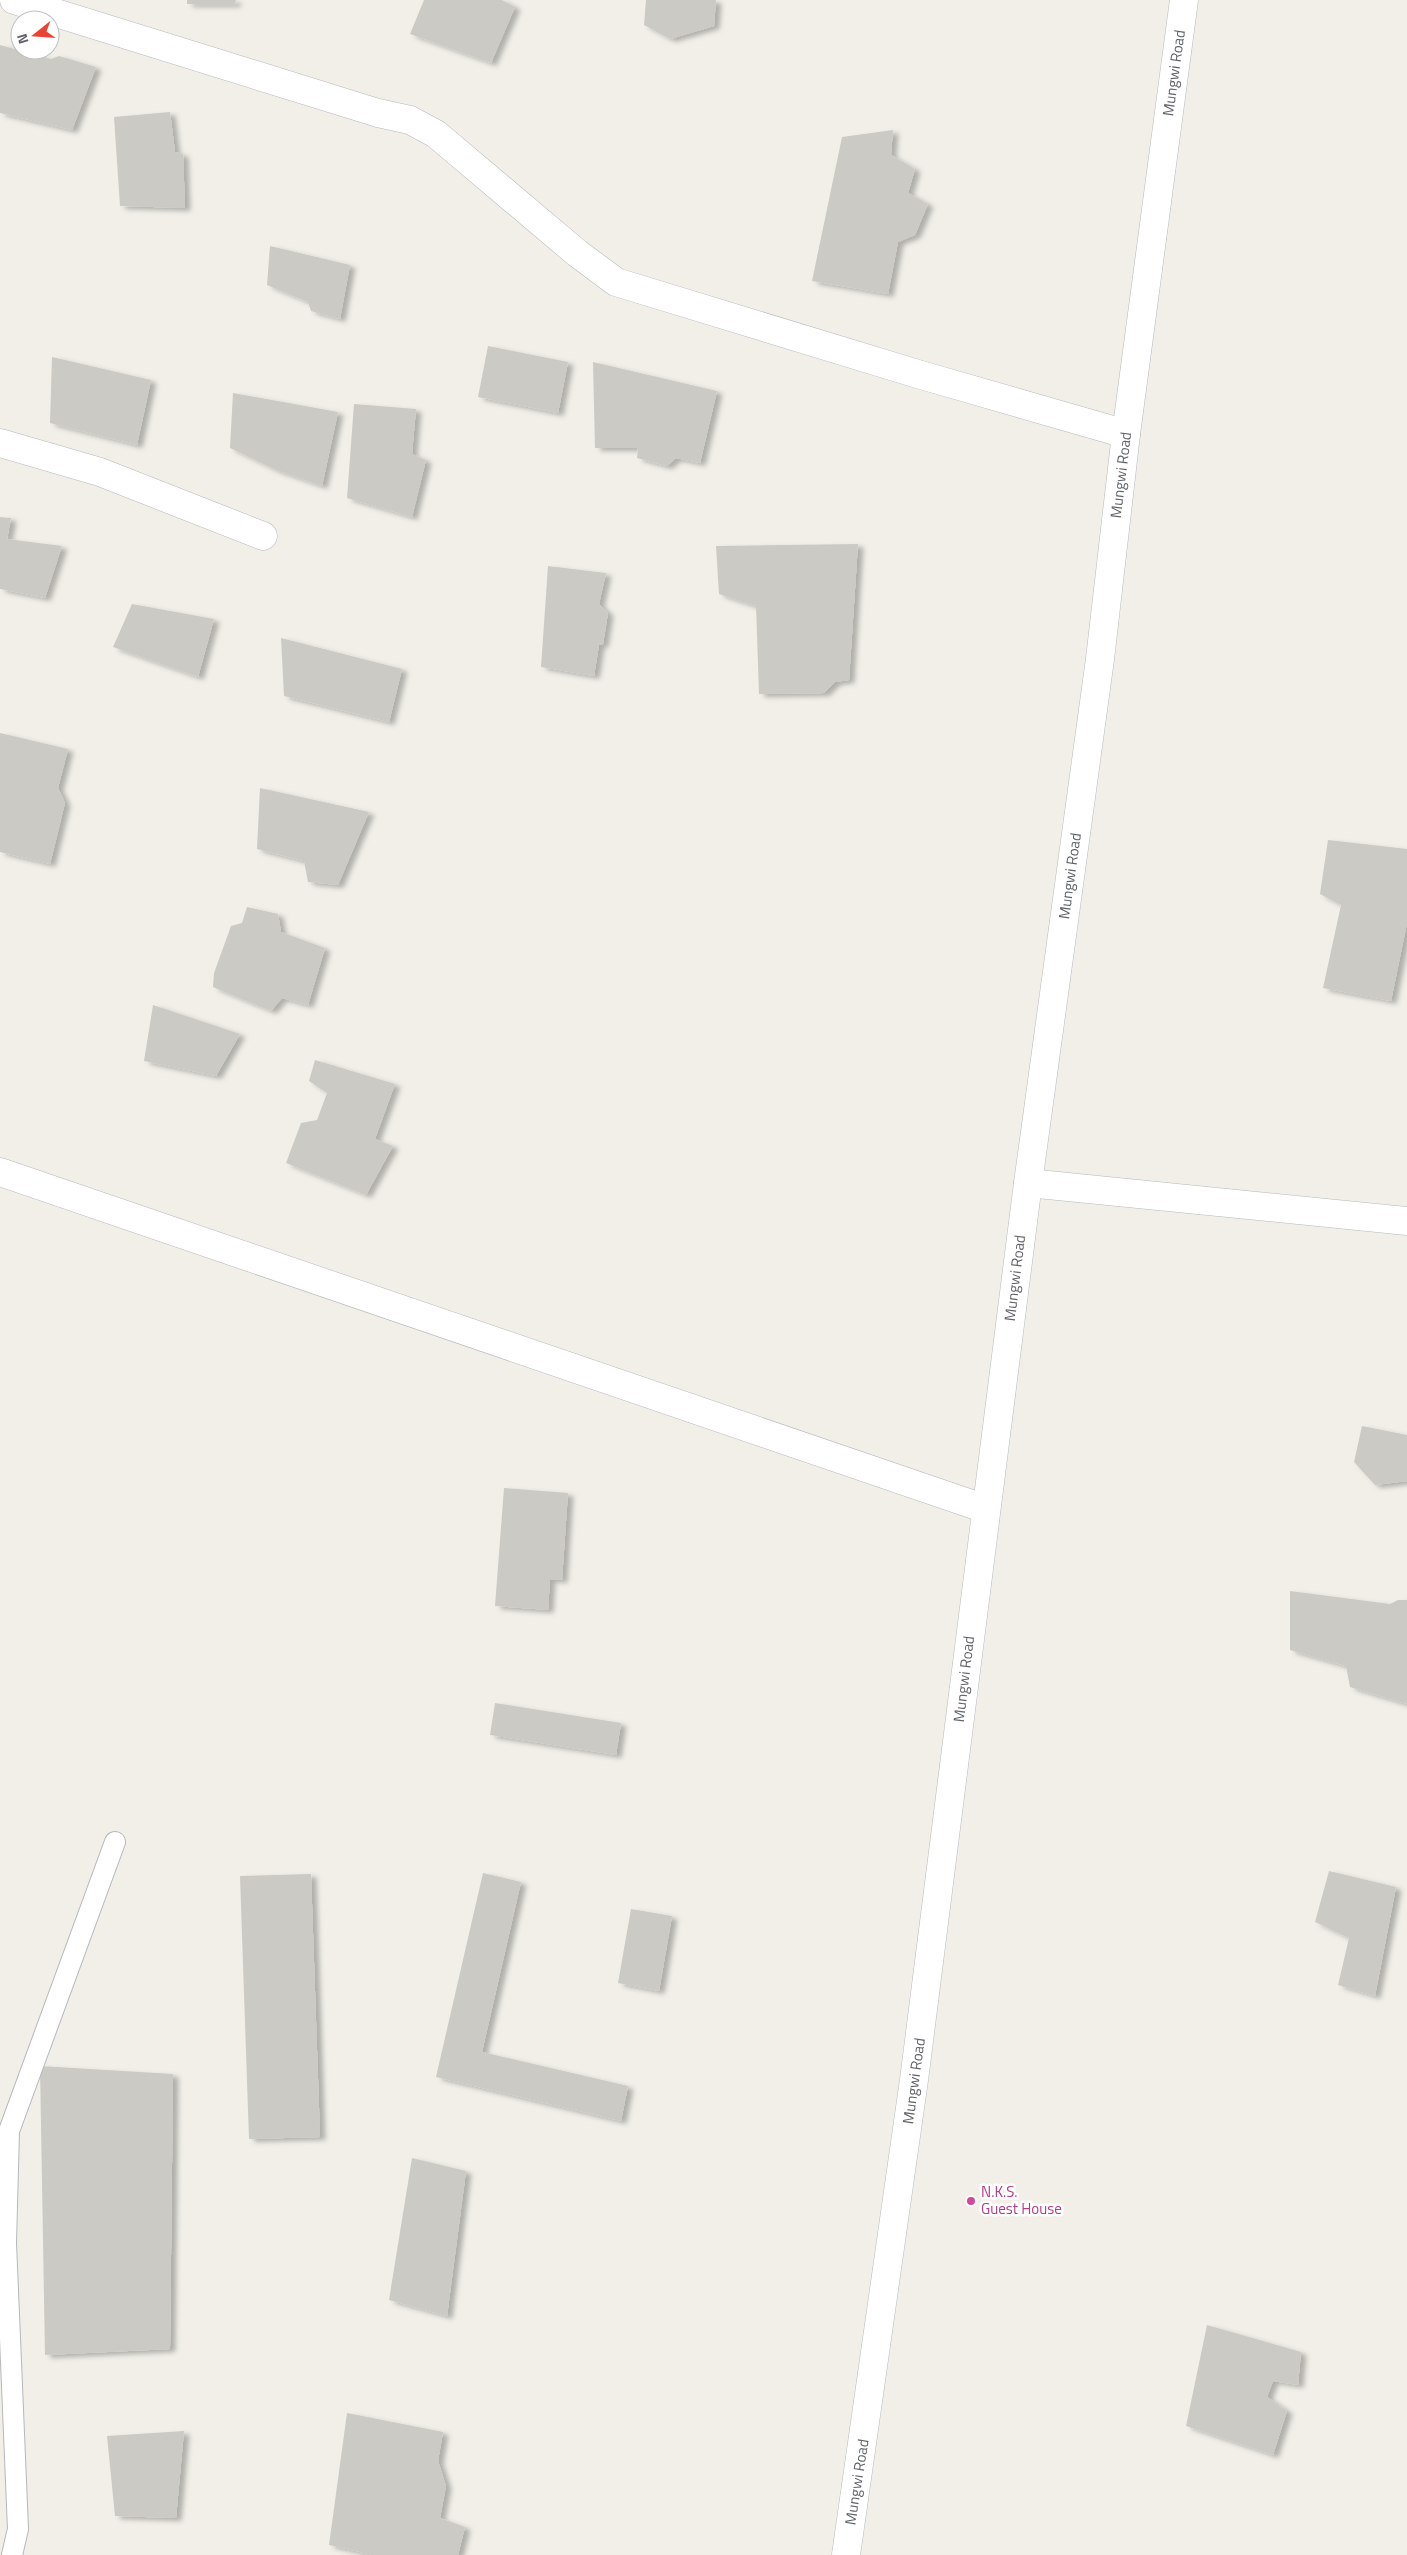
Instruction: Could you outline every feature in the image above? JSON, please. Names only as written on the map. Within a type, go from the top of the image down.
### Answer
[{"type":"street","points":[[14,0],[369,110],[410,120],[436,134],[577,253],[616,282],[912,372],[1126,434]]},
{"type":"street","name":"Mungwi Road","points":[[846,2555],[914,2080],[1028,1183],[1100,659],[1126,434],[1184,0]]},
{"type":"street","points":[[0,443],[100,472],[263,536]]},
{"type":"street","points":[[0,1172],[986,1509]]},
{"type":"street","points":[[1028,1183],[1407,1221]]},
{"type":"lane","points":[[12,2555],[18,2529],[6,2243],[9,2131],[115,1842]]},
{"type":"building","points":[[187,0],[236,0],[235,4],[187,4]]},
{"type":"building","points":[[424,0],[502,0],[515,7],[491,63],[410,34]]},
{"type":"building","points":[[646,0],[716,0],[714,26],[670,39],[644,25]]},
{"type":"building","points":[[0,45],[10,48],[10,60],[60,60],[60,56],[96,67],[72,130],[0,113]]},
{"type":"building","points":[[170,112],[175,152],[183,154],[185,208],[120,206],[114,117]]},
{"type":"building","points":[[893,130],[891,155],[915,169],[908,193],[928,204],[915,235],[898,242],[888,294],[812,281],[842,137]]},
{"type":"building","points":[[270,246],[350,265],[340,319],[311,311],[308,302],[267,285]]},
{"type":"building","points":[[488,346],[568,362],[558,413],[478,397]]},
{"type":"building","points":[[52,357],[151,380],[137,445],[50,423]]},
{"type":"building","points":[[593,362],[717,391],[700,463],[676,458],[667,466],[637,458],[638,448],[595,448]]},
{"type":"building","points":[[233,393],[338,412],[322,486],[276,470],[230,448]]},
{"type":"building","points":[[354,404],[416,409],[412,454],[426,460],[412,517],[347,498]]},
{"type":"building","points":[[0,517],[11,518],[7,539],[62,546],[45,598],[0,589]]},
{"type":"building","points":[[858,544],[849,680],[835,682],[824,693],[759,694],[756,606],[719,594],[716,546]]},
{"type":"building","points":[[548,566],[606,573],[599,604],[608,613],[603,644],[599,645],[594,676],[541,667]]},
{"type":"building","points":[[132,604],[214,619],[198,677],[113,647]]},
{"type":"building","points":[[281,638],[402,669],[389,722],[284,696]]},
{"type":"building","points":[[0,733],[68,749],[58,788],[65,803],[50,864],[0,852]]},
{"type":"building","points":[[260,788],[369,812],[338,885],[308,882],[304,861],[257,849]]},
{"type":"building","points":[[1328,840],[1407,849],[1407,923],[1391,1001],[1323,988],[1341,905],[1320,894]]},
{"type":"building","points":[[247,907],[278,914],[281,932],[325,948],[308,1005],[282,998],[271,1011],[213,987],[214,973],[231,926],[242,923]]},
{"type":"building","points":[[153,1005],[240,1034],[216,1076],[144,1061]]},
{"type":"building","points":[[315,1060],[395,1084],[375,1139],[393,1146],[366,1195],[286,1163],[301,1123],[317,1120],[327,1093],[309,1081]]},
{"type":"building","points":[[1362,1426],[1407,1435],[1407,1481],[1375,1485],[1354,1462]]},
{"type":"building","points":[[504,1488],[568,1493],[562,1580],[550,1579],[548,1610],[495,1606]]},
{"type":"building","points":[[1290,1591],[1390,1604],[1398,1600],[1407,1600],[1407,1704],[1350,1687],[1346,1666],[1290,1650]]},
{"type":"building","points":[[495,1703],[621,1723],[616,1755],[490,1735]]},
{"type":"building","points":[[1329,1871],[1396,1887],[1375,1996],[1338,1985],[1349,1938],[1315,1922]]},
{"type":"building","points":[[483,1873],[521,1882],[482,2052],[628,2086],[621,2121],[436,2077]]},
{"type":"building","points":[[311,1874],[320,2137],[249,2139],[240,1876]]},
{"type":"building","points":[[631,1909],[672,1916],[659,1991],[618,1983]]},
{"type":"building","points":[[40,2066],[173,2074],[170,2349],[45,2355]]},
{"type":"building","points":[[412,2158],[466,2171],[447,2316],[389,2300]]},
{"type":"building","points":[[1207,2325],[1301,2352],[1298,2385],[1273,2381],[1267,2397],[1287,2411],[1273,2455],[1186,2426]]},
{"type":"building","points":[[347,2413],[443,2432],[438,2461],[446,2486],[440,2518],[465,2527],[458,2555],[374,2555],[329,2545]]},
{"type":"building","points":[[184,2431],[176,2518],[115,2516],[107,2436]]},
{"type":"place","name":"N.K.S. Guest House","points":[[971,2201]]}]
